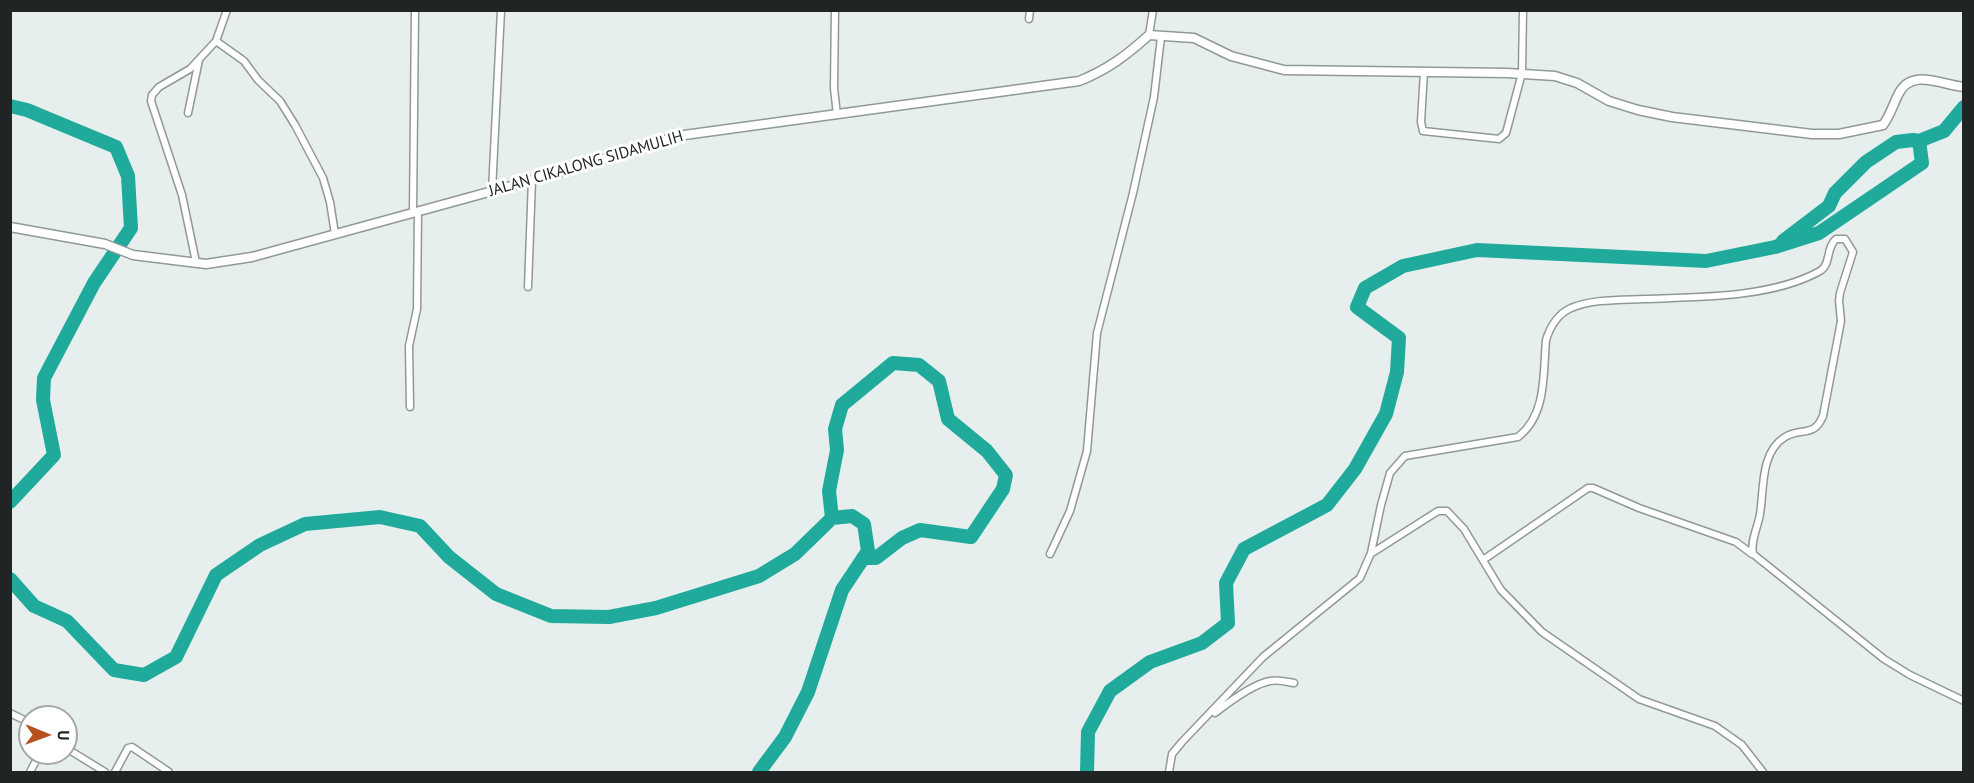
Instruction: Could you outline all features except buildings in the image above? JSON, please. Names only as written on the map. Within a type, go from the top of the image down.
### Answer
[{"type":"street","points":[[196,262],[182,195],[151,101],[159,87],[190,69],[216,42],[227,10]]},
{"type":"street","points":[[410,407],[409,346],[417,309],[415,10]]},
{"type":"street","points":[[492,191],[501,10]]},
{"type":"street","points":[[835,10],[834,88],[837,115]]},
{"type":"street","points":[[1029,19],[1030,10]]},
{"type":"street","points":[[1153,10],[1149,35],[1194,38],[1232,56],[1284,70],[1522,73],[1566,78],[1609,101],[1658,115],[1812,134],[1839,134],[1883,125],[1900,90],[1906,83],[1917,79],[1964,87]]},
{"type":"street","points":[[1424,71],[1421,122],[1423,131],[1499,139],[1506,133],[1522,73],[1523,10]]},
{"type":"street","name":"JALAN CIKALONG SIDAMULIH","points":[[10,227],[105,244],[133,255],[206,264],[252,257],[532,180],[677,136],[1079,81],[1100,73],[1128,54],[1149,35]]},
{"type":"street","points":[[1050,554],[1070,511],[1086,451],[1097,333],[1133,193],[1154,97],[1161,37]]},
{"type":"street","points":[[216,42],[243,61],[258,80],[280,101],[295,125],[323,178],[330,201],[335,234]]},
{"type":"street","points":[[188,113],[199,59]]},
{"type":"street","points":[[528,286],[532,180]]},
{"type":"street","points":[[1169,772],[1172,754],[1263,657],[1360,578],[1371,554],[1390,473],[1405,456],[1518,437],[1528,429],[1539,408],[1549,330],[1570,308],[1604,301],[1704,296],[1751,292],[1776,287],[1821,271],[1826,265],[1832,242],[1836,239],[1845,239],[1853,252],[1840,293],[1841,321],[1823,416],[1815,428],[1784,437],[1770,456],[1763,476],[1760,513],[1752,544],[1753,554]]},
{"type":"street","points":[[1483,560],[1588,488],[1593,488],[1639,508],[1736,542],[1884,658],[1911,675],[1964,701]]},
{"type":"street","points":[[1371,554],[1406,530],[1438,511],[1444,510],[1464,529],[1501,590],[1542,632],[1639,699],[1715,726],[1742,745],[1763,772]]},
{"type":"street","points":[[1198,726],[1228,702],[1270,681],[1281,680],[1294,684]]},
{"type":"street","points":[[115,772],[128,748],[132,747],[169,772]]},
{"type":"street","points":[[78,755],[105,772]]},
{"type":"waterway","points":[[10,106],[27,110],[116,147],[128,176],[131,228],[94,283],[44,378],[43,400],[54,455],[10,502]]},
{"type":"waterway","points":[[1087,772],[1088,732],[1110,691],[1150,662],[1202,643],[1228,623],[1226,583],[1244,549],[1327,505],[1355,469],[1386,414],[1397,372],[1399,338],[1357,307],[1365,288],[1403,266],[1477,250],[1706,261],[1775,247],[1819,233],[1922,163],[1919,141],[1944,131],[1964,107]]},
{"type":"waterway","points":[[1783,241],[1829,206],[1835,193],[1866,162],[1896,142],[1919,141]]},
{"type":"waterway","points":[[832,518],[829,491],[837,450],[835,429],[842,405],[893,363],[919,365],[939,381],[948,419],[987,451],[1006,475],[1003,489],[971,537],[920,530],[902,538],[876,558],[863,558]]},
{"type":"waterway","points":[[10,579],[34,606],[67,621],[114,670],[144,675],[176,657],[216,575],[260,545],[305,524],[380,517],[420,526],[449,557],[496,594],[551,616],[609,617],[656,608],[759,576],[795,554],[832,518],[852,516],[864,524],[868,551],[842,590],[808,692],[785,737],[759,772]]}]
